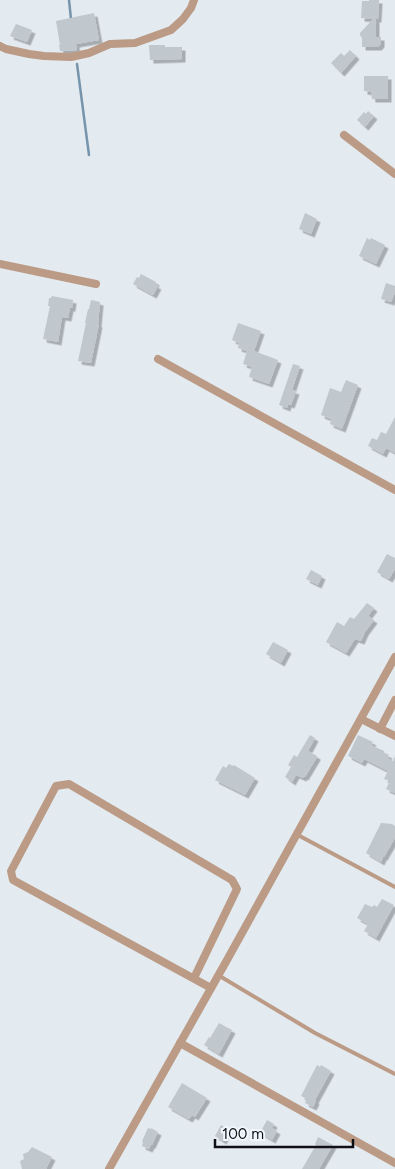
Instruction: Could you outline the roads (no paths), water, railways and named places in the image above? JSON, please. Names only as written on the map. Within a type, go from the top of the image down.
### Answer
[{"type":"street","points":[[0,46],[29,54],[72,57],[89,53],[110,44],[135,43],[171,30],[183,19],[194,0]]},
{"type":"street","points":[[344,135],[395,174]]},
{"type":"street","points":[[0,264],[96,284]]},
{"type":"street","points":[[158,359],[395,490]]},
{"type":"street","points":[[109,1169],[395,657]]},
{"type":"street","points":[[380,729],[395,700]]},
{"type":"street","points":[[361,719],[395,736]]},
{"type":"street","points":[[194,978],[237,889],[232,880],[69,784],[56,786],[11,870],[13,880],[211,988]]},
{"type":"street","points":[[180,1043],[395,1163]]},
{"type":"lane","points":[[296,834],[395,887]]},
{"type":"lane","points":[[218,975],[315,1033],[395,1074]]},
{"type":"waterway","points":[[69,0],[71,19]]},
{"type":"waterway","points":[[77,64],[89,155]]}]
